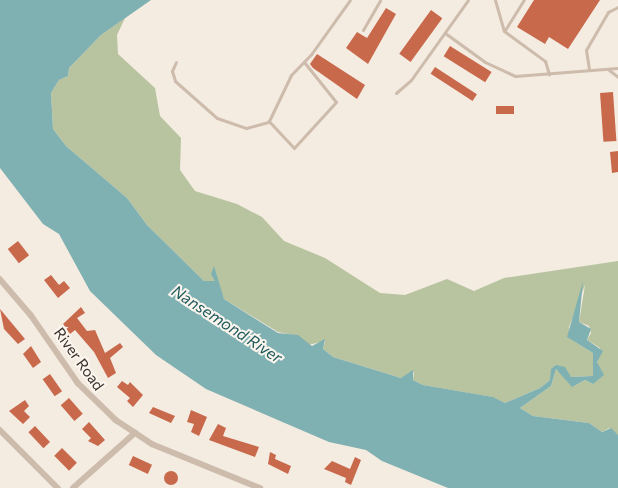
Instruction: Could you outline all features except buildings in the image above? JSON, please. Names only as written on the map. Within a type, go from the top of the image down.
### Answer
[{"type":"street","name":"River Road","points":[[0,279],[90,397],[134,433],[171,453],[260,488]]},
{"type":"street","points":[[0,430],[58,488]]},
{"type":"street","points":[[73,488],[134,433]]},
{"type":"lane","points":[[269,122],[291,75],[304,62],[350,0]]},
{"type":"lane","points":[[363,30],[380,0]]},
{"type":"lane","points":[[396,92],[411,80],[468,0]]},
{"type":"lane","points":[[495,0],[504,31],[545,61],[549,75]]},
{"type":"lane","points":[[504,31],[524,0]]},
{"type":"lane","points":[[590,69],[586,50],[608,12],[618,7]]},
{"type":"lane","points":[[445,33],[506,74],[549,75],[590,69],[618,68]]},
{"type":"lane","points":[[176,62],[172,72],[175,81],[191,99],[217,118],[246,128],[269,122]]},
{"type":"lane","points":[[269,122],[294,148],[334,108],[335,97],[304,62]]},
{"type":"lane","points":[[609,69],[618,77]]},
{"type":"green space","points":[[125,18],[117,35],[118,54],[155,88],[160,116],[181,138],[180,170],[195,191],[237,204],[262,217],[284,241],[325,258],[380,293],[405,295],[447,279],[474,291],[504,278],[618,261],[618,435],[609,428],[602,432],[589,423],[533,416],[520,408],[551,386],[556,369],[574,386],[585,380],[593,384],[600,348],[587,340],[591,333],[589,326],[579,322],[585,285],[569,327],[569,338],[593,353],[593,376],[571,377],[556,365],[550,380],[540,388],[505,403],[492,397],[423,385],[413,380],[414,372],[401,378],[333,357],[323,349],[325,341],[308,345],[298,336],[278,332],[224,299],[215,278],[216,281],[204,281],[147,225],[127,198],[66,146],[53,129],[51,93],[59,80],[68,76],[69,68],[101,35]]},
{"type":"water","name":"Nansemond River","points":[[0,0],[151,0],[101,35],[69,68],[68,76],[59,80],[51,93],[53,129],[66,146],[127,198],[147,225],[204,281],[215,281],[211,274],[214,266],[224,299],[278,333],[298,335],[312,346],[325,339],[323,349],[333,357],[401,378],[413,370],[413,380],[423,385],[493,397],[505,403],[540,388],[550,380],[551,369],[556,365],[565,367],[571,377],[593,376],[593,353],[567,337],[583,281],[579,322],[591,329],[587,340],[603,351],[597,362],[604,375],[593,384],[585,380],[572,387],[556,369],[551,386],[520,408],[533,416],[589,423],[602,432],[611,428],[618,435],[618,488],[448,488],[382,461],[366,450],[329,442],[206,389],[156,355],[90,291],[59,234],[43,224],[0,168]]}]
